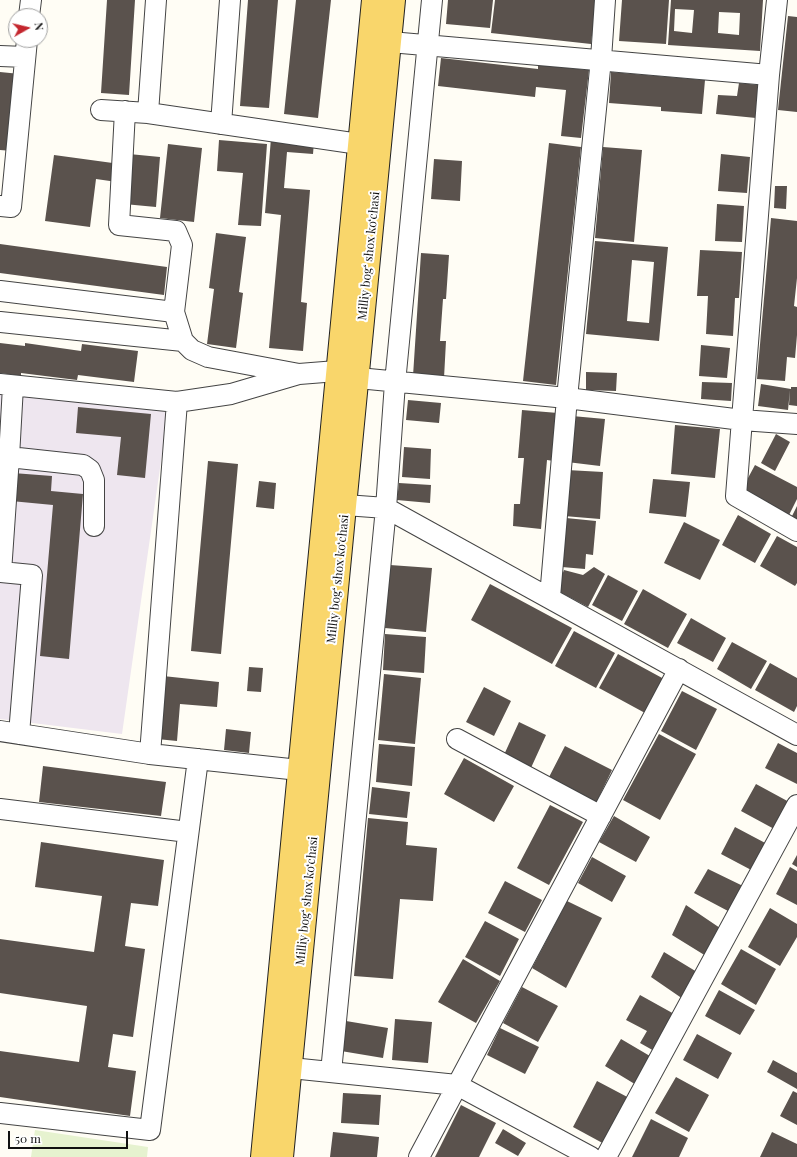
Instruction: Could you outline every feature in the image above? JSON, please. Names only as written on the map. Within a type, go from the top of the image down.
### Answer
[{"type":"main road","name":"Milliy bog‘ shox ko‘chasi","points":[[262,1157],[281,1067],[325,612],[337,371],[373,0]]},
{"type":"main road","name":"Milliy bog‘ shox ko‘chasi","points":[[282,1157],[281,1067],[299,770],[325,612],[345,505],[394,0]]},
{"type":"street","points":[[148,113],[156,0]]},
{"type":"street","points":[[221,124],[230,0]]},
{"type":"street","points":[[330,1072],[386,508],[396,383],[432,0]]},
{"type":"street","points":[[550,597],[567,398],[601,59],[605,0]]},
{"type":"street","points":[[777,0],[769,75],[736,496],[797,531]]},
{"type":"street","points":[[390,42],[601,59],[769,75]]},
{"type":"street","points":[[0,56],[26,49],[11,207],[0,206]]},
{"type":"street","points":[[101,110],[148,113],[359,144]]},
{"type":"street","points":[[125,111],[119,225],[176,231],[182,245],[174,312],[183,341],[192,350],[208,357],[299,374]]},
{"type":"street","points":[[0,290],[174,312]]},
{"type":"street","points":[[0,322],[183,341]]},
{"type":"street","points":[[19,734],[32,575],[1,572],[9,457],[7,385],[177,402],[231,394],[299,374],[337,371]]},
{"type":"street","points":[[358,378],[396,383],[567,398],[742,420],[797,424]]},
{"type":"street","points":[[150,754],[177,402]]},
{"type":"street","points":[[9,457],[83,465],[90,470],[94,480],[94,526]]},
{"type":"street","points":[[345,505],[386,508],[550,597],[797,735]]},
{"type":"street","points":[[419,1157],[680,669]]},
{"type":"street","points":[[0,731],[150,754],[299,770]]},
{"type":"street","points":[[457,739],[601,816]]},
{"type":"street","points":[[0,1112],[150,1130],[198,759]]},
{"type":"street","points":[[606,1157],[797,805]]},
{"type":"street","points":[[0,809],[188,832]]},
{"type":"street","points":[[281,1067],[457,1085],[591,1157]]},
{"type":"shaded area","points":[[0,391],[168,412],[122,734],[0,719]]},
{"type":"green space","points":[[35,1130],[148,1147],[147,1157],[31,1157]]},
{"type":"building","points":[[107,0],[135,0],[129,95],[101,93]]},
{"type":"building","points":[[248,0],[278,0],[269,108],[240,106]]},
{"type":"building","points":[[296,0],[331,0],[318,118],[284,114]]},
{"type":"building","points":[[448,0],[493,0],[490,28],[446,24]]},
{"type":"building","points":[[495,0],[596,0],[591,44],[491,33]]},
{"type":"building","points":[[622,0],[669,0],[666,44],[619,41]]},
{"type":"building","points":[[671,0],[763,0],[760,51],[668,45]],"holes":[[[675,9],[694,10],[692,33],[674,31]],[[719,12],[740,13],[739,35],[718,33]]]},
{"type":"building","points":[[788,16],[797,17],[797,112],[778,110]]},
{"type":"building","points":[[441,58],[538,69],[538,65],[589,70],[581,138],[561,136],[566,90],[536,87],[535,97],[438,86]]},
{"type":"building","points":[[0,72],[20,74],[13,151],[0,150]]},
{"type":"building","points":[[611,72],[705,80],[702,114],[661,111],[661,107],[609,103]]},
{"type":"building","points":[[739,83],[759,85],[756,118],[716,114],[718,95],[737,96]]},
{"type":"building","points":[[271,138],[314,142],[313,154],[287,152],[284,188],[310,190],[301,302],[307,303],[303,351],[269,348],[281,215],[265,213]]},
{"type":"building","points":[[219,140],[267,144],[261,226],[238,225],[243,173],[217,171]]},
{"type":"building","points":[[549,143],[581,147],[556,385],[523,381]]},
{"type":"building","points":[[168,144],[202,148],[194,222],[160,218]]},
{"type":"building","points":[[603,147],[642,150],[634,242],[595,238]]},
{"type":"building","points":[[129,154],[160,157],[156,207],[124,204]]},
{"type":"building","points":[[721,154],[750,157],[747,193],[718,191]]},
{"type":"building","points":[[54,155],[120,164],[117,182],[96,179],[90,227],[45,221]]},
{"type":"building","points":[[434,159],[462,161],[460,201],[431,199]]},
{"type":"building","points":[[775,186],[787,186],[786,209],[774,208]]},
{"type":"building","points":[[717,204],[744,206],[742,242],[715,241]]},
{"type":"building","points":[[771,218],[797,221],[797,278],[794,306],[797,307],[797,335],[795,358],[787,357],[785,381],[757,379]]},
{"type":"building","points":[[216,233],[246,237],[239,292],[243,293],[236,348],[207,344],[214,289],[209,288]]},
{"type":"building","points":[[595,241],[668,247],[659,341],[586,334]],"holes":[[[632,260],[654,262],[649,323],[627,321]]]},
{"type":"building","points":[[0,244],[167,267],[164,295],[0,273]]},
{"type":"building","points":[[700,250],[742,252],[739,298],[735,298],[733,336],[706,334],[708,296],[697,296]]},
{"type":"building","points":[[421,253],[449,255],[446,299],[443,299],[440,341],[446,341],[444,378],[413,376]]},
{"type":"building","points":[[0,343],[25,346],[25,343],[81,351],[82,344],[138,351],[134,382],[78,375],[77,380],[21,373],[21,376],[0,373]]},
{"type":"building","points":[[701,345],[730,348],[727,378],[699,376]]},
{"type":"building","points":[[586,372],[617,373],[616,391],[586,390]]},
{"type":"building","points":[[702,382],[732,383],[731,401],[701,399]]},
{"type":"building","points":[[761,384],[791,389],[791,387],[797,387],[797,406],[789,405],[790,390],[788,410],[758,406]]},
{"type":"building","points":[[408,400],[441,403],[439,423],[406,420]]},
{"type":"building","points":[[78,407],[151,414],[145,478],[117,475],[121,437],[76,433]]},
{"type":"building","points":[[522,410],[558,413],[554,461],[547,460],[541,529],[513,526],[514,504],[520,504],[524,458],[518,458]]},
{"type":"building","points":[[572,416],[605,419],[600,466],[567,462]]},
{"type":"building","points":[[675,425],[720,429],[715,478],[671,474]]},
{"type":"building","points":[[776,434],[790,442],[775,471],[761,463]]},
{"type":"building","points":[[404,447],[431,449],[430,479],[402,477]]},
{"type":"building","points":[[208,461],[238,464],[221,654],[191,651]]},
{"type":"building","points":[[755,465],[797,487],[797,499],[789,515],[741,491]]},
{"type":"building","points":[[567,470],[603,472],[600,519],[564,516]]},
{"type":"building","points":[[13,473],[52,476],[51,491],[83,494],[69,659],[40,656],[53,505],[11,501]]},
{"type":"building","points":[[653,479],[690,482],[686,517],[649,513]]},
{"type":"building","points":[[259,481],[276,483],[274,509],[256,507]]},
{"type":"building","points":[[399,483],[431,485],[430,503],[397,500]]},
{"type":"building","points":[[797,506],[797,519],[792,516]]},
{"type":"building","points":[[738,515],[771,534],[755,563],[722,545]]},
{"type":"building","points":[[566,518],[596,521],[593,555],[586,554],[585,569],[562,567]]},
{"type":"building","points":[[684,522],[720,540],[700,580],[664,563]]},
{"type":"building","points":[[777,536],[797,547],[797,583],[795,586],[760,566]]},
{"type":"building","points":[[390,565],[432,568],[426,632],[385,628]]},
{"type":"building","points":[[594,567],[605,574],[588,607],[556,590],[564,570],[583,575]]},
{"type":"building","points":[[608,575],[638,591],[622,621],[592,605]]},
{"type":"building","points":[[490,584],[572,628],[552,664],[471,620]]},
{"type":"building","points":[[643,589],[687,614],[668,648],[624,624]]},
{"type":"building","points":[[691,618],[726,638],[713,662],[677,643]]},
{"type":"building","points":[[574,631],[615,653],[596,688],[555,666]]},
{"type":"building","points":[[385,634],[426,637],[424,673],[383,670]]},
{"type":"building","points":[[732,642],[767,661],[751,689],[717,669]]},
{"type":"building","points":[[618,654],[664,679],[645,713],[599,688]]},
{"type":"building","points":[[770,663],[797,678],[797,706],[794,712],[755,690]]},
{"type":"building","points":[[249,667],[263,668],[261,692],[247,691]]},
{"type":"building","points":[[384,674],[421,678],[415,744],[378,740]]},
{"type":"building","points":[[163,676],[219,682],[217,707],[180,704],[177,741],[157,739]]},
{"type":"building","points":[[484,687],[511,701],[494,736],[466,722]]},
{"type":"building","points":[[682,691],[717,709],[696,750],[661,731]]},
{"type":"building","points":[[519,722],[546,735],[530,770],[503,757]]},
{"type":"building","points":[[226,729],[251,732],[249,753],[224,750]]},
{"type":"building","points":[[659,734],[696,754],[660,820],[623,800]]},
{"type":"building","points":[[778,743],[797,753],[797,784],[765,768]]},
{"type":"building","points":[[379,744],[415,747],[412,786],[376,782]]},
{"type":"building","points":[[565,746],[612,770],[596,803],[548,779]]},
{"type":"building","points":[[464,758],[514,786],[494,822],[444,794]]},
{"type":"building","points":[[43,766],[166,782],[161,816],[39,802]]},
{"type":"building","points":[[756,784],[791,803],[776,830],[741,811]]},
{"type":"building","points":[[372,787],[410,792],[407,818],[369,814]]},
{"type":"building","points":[[550,805],[583,822],[549,885],[517,868]]},
{"type":"building","points":[[614,816],[650,837],[636,862],[599,842]]},
{"type":"building","points":[[368,818],[408,822],[406,845],[437,848],[433,901],[400,899],[393,979],[354,976]]},
{"type":"building","points":[[735,827],[769,845],[755,872],[721,854]]},
{"type":"building","points":[[41,842],[164,860],[158,906],[131,903],[125,946],[145,949],[133,1037],[113,1034],[108,1067],[136,1071],[130,1116],[0,1097],[0,1051],[79,1062],[87,1006],[0,993],[0,939],[94,952],[102,896],[35,887]]},
{"type":"building","points":[[797,855],[797,867],[792,864]]},
{"type":"building","points":[[592,857],[626,876],[612,902],[578,883]]},
{"type":"building","points":[[790,867],[797,871],[797,905],[776,894]]},
{"type":"building","points":[[708,869],[743,886],[728,911],[694,893]]},
{"type":"building","points":[[505,881],[542,900],[525,932],[488,913]]},
{"type":"building","points":[[567,901],[602,918],[566,988],[532,968]]},
{"type":"building","points":[[686,905],[720,928],[706,956],[672,935]]},
{"type":"building","points":[[770,908],[797,924],[797,937],[780,966],[748,947]]},
{"type":"building","points":[[485,921],[519,939],[500,976],[465,957]]},
{"type":"building","points":[[741,949],[776,969],[756,1005],[721,984]]},
{"type":"building","points":[[664,952],[697,972],[683,999],[651,977]]},
{"type":"building","points":[[463,959],[500,981],[476,1023],[438,1002]]},
{"type":"building","points":[[522,987],[558,1006],[538,1042],[503,1023]]},
{"type":"building","points":[[719,990],[755,1010],[740,1035],[705,1016]]},
{"type":"building","points":[[640,995],[676,1015],[656,1052],[640,1043],[647,1031],[626,1020]]},
{"type":"building","points":[[395,1019],[432,1022],[428,1063],[392,1060]]},
{"type":"building","points":[[346,1021],[388,1028],[383,1058],[341,1051]]},
{"type":"building","points":[[500,1028],[539,1047],[525,1074],[487,1055]]},
{"type":"building","points":[[697,1034],[732,1053],[718,1079],[683,1060]]},
{"type":"building","points":[[621,1039],[655,1059],[638,1086],[605,1066]]},
{"type":"building","points":[[773,1060],[797,1073],[797,1089],[767,1072]]},
{"type":"building","points":[[676,1077],[709,1095],[689,1132],[655,1113]]},
{"type":"building","points":[[597,1081],[633,1100],[608,1146],[573,1127]]},
{"type":"building","points":[[793,1091],[797,1093],[797,1125],[780,1116]]},
{"type":"building","points":[[343,1093],[381,1095],[379,1125],[341,1123]]},
{"type":"building","points":[[461,1105],[496,1123],[479,1157],[435,1157]]},
{"type":"building","points":[[651,1119],[688,1138],[679,1157],[632,1157]]},
{"type":"building","points":[[503,1129],[526,1143],[518,1156],[495,1143]]},
{"type":"building","points":[[333,1132],[379,1137],[377,1157],[330,1157]]},
{"type":"building","points":[[772,1132],[797,1144],[797,1157],[760,1157]]}]
